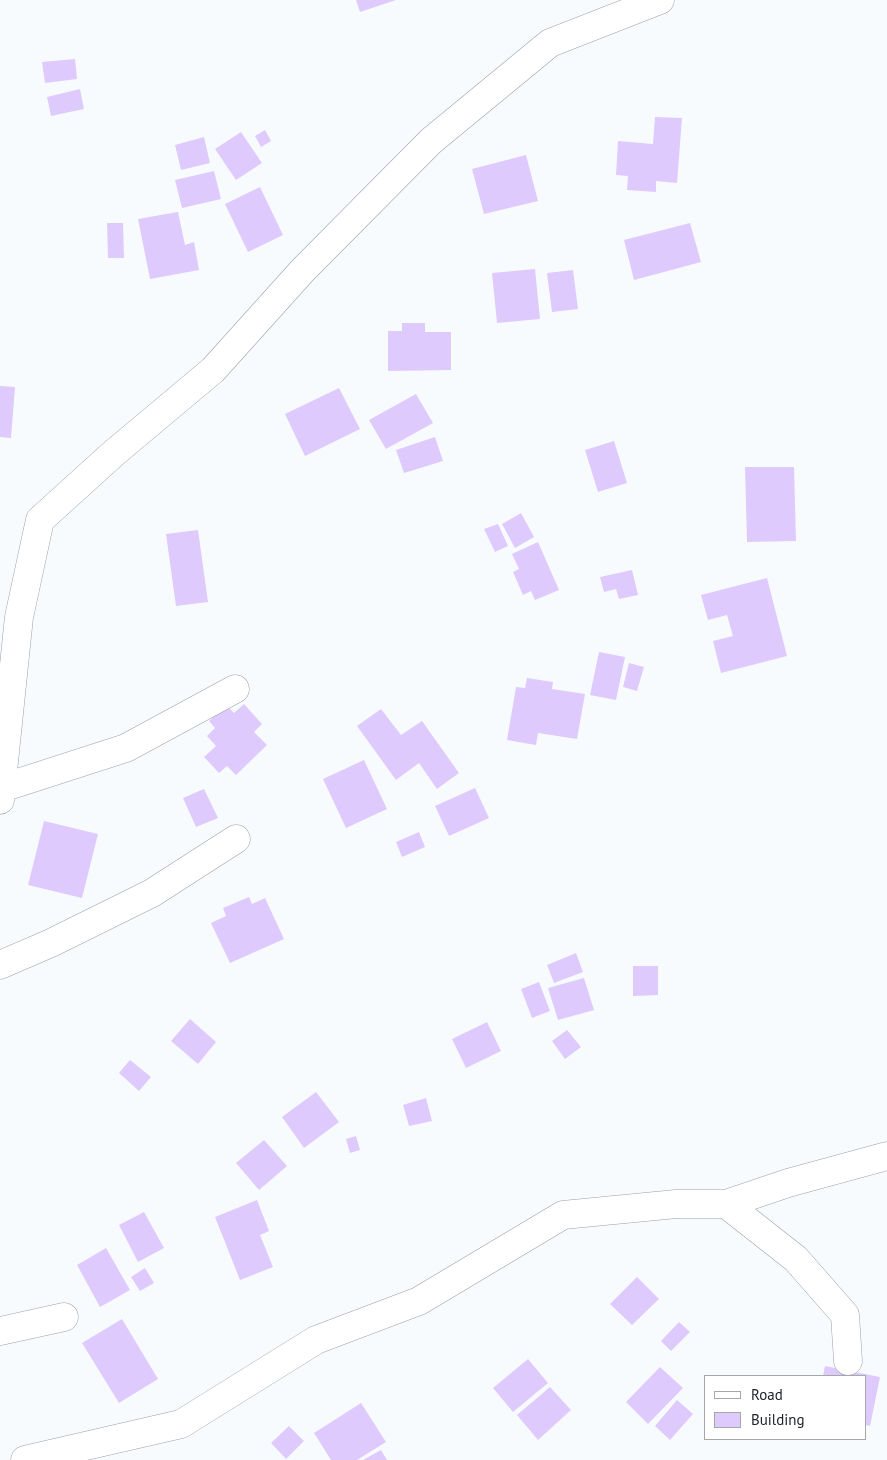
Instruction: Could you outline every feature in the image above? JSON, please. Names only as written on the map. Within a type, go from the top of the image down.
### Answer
[{"type":"street","points":[[234,689],[126,748],[1,794],[18,617],[40,520],[114,453],[213,370],[303,270],[431,142],[550,43],[660,0]]},
{"type":"street","points":[[0,965],[51,943],[152,893],[236,840]]},
{"type":"street","points":[[25,1460],[181,1424],[316,1340],[419,1300],[563,1215],[676,1204],[726,1204],[788,1183],[887,1156]]},
{"type":"street","points":[[726,1204],[796,1259],[845,1315],[848,1361]]},
{"type":"street","points":[[0,1331],[64,1317]]},
{"type":"building","points":[[356,0],[396,0],[360,12]]},
{"type":"building","points":[[75,59],[77,79],[45,83],[42,62]]},
{"type":"building","points":[[80,89],[84,109],[51,116],[47,97]]},
{"type":"building","points":[[655,117],[682,118],[677,183],[656,181],[656,192],[627,190],[628,176],[616,175],[618,141],[653,144]]},
{"type":"building","points":[[265,130],[271,141],[261,147],[255,136]]},
{"type":"building","points":[[241,132],[262,163],[236,180],[215,149]]},
{"type":"building","points":[[204,137],[210,163],[181,170],[175,145]]},
{"type":"building","points":[[526,155],[538,201],[484,214],[472,169]]},
{"type":"building","points":[[214,171],[221,199],[182,208],[175,180]]},
{"type":"building","points":[[260,187],[283,235],[248,252],[225,204]]},
{"type":"building","points":[[178,212],[185,245],[194,242],[199,270],[150,279],[138,219]]},
{"type":"building","points":[[107,223],[123,223],[124,258],[108,258]]},
{"type":"building","points":[[690,223],[701,262],[634,280],[624,240]]},
{"type":"building","points":[[535,269],[540,319],[497,323],[492,273]]},
{"type":"building","points":[[573,270],[578,309],[552,312],[547,273]]},
{"type":"building","points":[[402,323],[425,323],[425,332],[451,332],[451,370],[388,371],[388,331],[402,331]]},
{"type":"building","points":[[0,386],[15,387],[11,438],[0,437]]},
{"type":"building","points":[[339,388],[360,429],[305,456],[285,414]]},
{"type":"building","points":[[416,394],[433,423],[386,449],[369,420]]},
{"type":"building","points":[[435,437],[443,461],[404,473],[396,450]]},
{"type":"building","points":[[614,441],[627,483],[598,492],[585,450]]},
{"type":"building","points":[[745,467],[794,467],[796,541],[747,542]]},
{"type":"building","points":[[521,513],[534,537],[515,548],[502,524]]},
{"type":"building","points":[[498,524],[508,546],[495,552],[484,529]]},
{"type":"building","points":[[198,530],[208,602],[176,606],[166,534]]},
{"type":"building","points":[[538,542],[559,590],[535,600],[531,591],[523,595],[513,572],[519,569],[512,554]]},
{"type":"building","points":[[632,570],[638,595],[619,599],[616,589],[604,592],[600,577]]},
{"type":"building","points":[[767,578],[787,656],[721,673],[713,641],[733,636],[727,615],[708,620],[701,595]]},
{"type":"building","points":[[599,652],[625,657],[616,700],[590,695]]},
{"type":"building","points":[[629,663],[644,667],[637,691],[623,687]]},
{"type":"building","points":[[527,678],[553,682],[552,689],[585,694],[577,739],[538,733],[536,745],[507,740],[516,687],[525,688]]},
{"type":"building","points":[[244,704],[262,724],[254,732],[267,745],[236,775],[227,766],[219,773],[204,757],[216,746],[207,736],[215,728],[209,721],[226,705],[234,713]]},
{"type":"building","points":[[381,709],[401,735],[422,721],[459,773],[437,789],[419,763],[396,780],[357,726]]},
{"type":"building","points":[[364,760],[387,809],[346,828],[323,779]]},
{"type":"building","points":[[475,788],[489,818],[449,836],[435,806]]},
{"type":"building","points":[[204,789],[218,818],[196,827],[183,798]]},
{"type":"building","points":[[44,821],[98,834],[82,898],[28,885]]},
{"type":"building","points":[[419,832],[425,847],[402,857],[396,842]]},
{"type":"building","points":[[249,897],[252,904],[265,898],[284,939],[230,963],[211,923],[226,916],[223,908]]},
{"type":"building","points":[[576,953],[583,972],[554,983],[547,965]]},
{"type":"building","points":[[633,966],[658,966],[658,995],[633,996]]},
{"type":"building","points":[[584,978],[594,1010],[558,1020],[548,988]]},
{"type":"building","points":[[539,982],[550,1011],[532,1018],[521,989]]},
{"type":"building","points":[[190,1019],[216,1042],[198,1064],[171,1041]]},
{"type":"building","points":[[487,1022],[501,1051],[466,1068],[452,1039]]},
{"type":"building","points":[[567,1030],[581,1047],[565,1059],[552,1041]]},
{"type":"building","points":[[130,1060],[151,1077],[139,1091],[119,1073]]},
{"type":"building","points":[[316,1092],[339,1122],[304,1148],[282,1117]]},
{"type":"building","points":[[426,1098],[432,1121],[409,1126],[403,1105]]},
{"type":"building","points":[[356,1136],[360,1150],[350,1153],[346,1139]]},
{"type":"building","points":[[264,1140],[287,1166],[259,1190],[236,1163]]},
{"type":"building","points":[[257,1200],[269,1231],[260,1235],[273,1267],[240,1280],[215,1217]]},
{"type":"building","points":[[144,1212],[164,1248],[138,1262],[119,1225]]},
{"type":"building","points":[[106,1248],[130,1290],[100,1307],[77,1265]]},
{"type":"building","points":[[145,1268],[154,1283],[140,1291],[131,1277]]},
{"type":"building","points":[[637,1277],[659,1299],[632,1325],[610,1304]]},
{"type":"building","points":[[122,1319],[158,1379],[119,1403],[82,1343]]},
{"type":"building","points":[[679,1322],[690,1332],[671,1351],[661,1341]]},
{"type":"building","points":[[528,1359],[548,1383],[513,1412],[493,1388]]},
{"type":"building","points":[[825,1366],[880,1377],[870,1426],[867,1425],[867,1375],[823,1375]]},
{"type":"building","points":[[660,1367],[683,1388],[648,1424],[626,1402]]},
{"type":"building","points":[[550,1387],[571,1410],[538,1440],[517,1415]]},
{"type":"building","points":[[677,1400],[693,1414],[670,1440],[655,1426]]},
{"type":"building","points":[[361,1403],[386,1442],[357,1460],[331,1460],[314,1433]]},
{"type":"building","points":[[289,1426],[304,1441],[286,1459],[271,1443]]},
{"type":"building","points":[[381,1450],[387,1460],[363,1460]]}]
